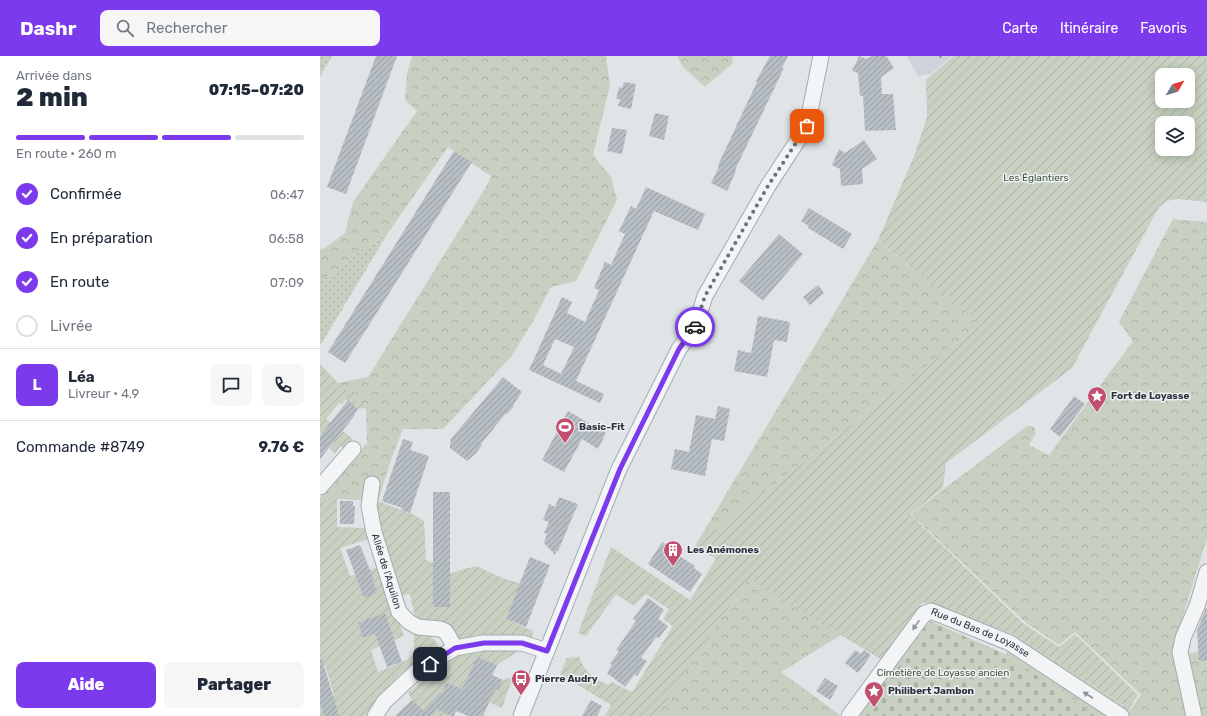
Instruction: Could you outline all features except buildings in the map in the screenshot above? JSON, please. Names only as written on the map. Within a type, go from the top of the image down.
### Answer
[{"type":"street","points":[[521,716],[623,462],[679,349],[695,327],[705,296],[768,186],[807,126],[821,56]]},
{"type":"street","points":[[320,487],[353,449]]},
{"type":"street","name":"Allée de l'Aquilon","points":[[372,484],[369,506],[374,532],[399,612],[409,622],[418,627],[440,629],[445,632],[455,648]]},
{"type":"street","points":[[1194,716],[1180,652],[1181,645],[1197,606],[1207,572]]},
{"type":"street","name":"Rue du Bas de Loyasse","points":[[849,716],[924,614],[931,611],[1010,643],[1121,716]]},
{"type":"street","points":[[375,716],[384,702],[417,671],[455,648],[484,643],[522,643],[547,651]]},
{"type":"shaded area","points":[[907,56],[952,56],[931,74],[918,76]]},
{"type":"green space","points":[[320,56],[332,56],[320,77]]},
{"type":"green space","points":[[412,56],[606,56],[610,85],[593,155],[611,177],[617,200],[576,281],[551,287],[532,323],[511,357],[443,429],[403,429],[378,501],[337,499],[320,502],[320,498],[367,443],[366,408],[338,383],[368,377],[486,187],[491,176],[448,147],[388,233],[359,252],[331,275],[320,279],[320,249],[325,248],[345,233],[353,202],[417,111],[405,100],[407,74]]},
{"type":"green space","points":[[677,56],[732,56],[733,63],[705,87],[683,67]]},
{"type":"green space","name":"Les Églantiers","points":[[954,56],[1207,56],[1207,202],[1177,199],[1167,201],[1159,207],[1072,368],[946,463],[943,488],[910,514],[1024,624],[1059,647],[1075,634],[1138,695],[1129,709],[1015,635],[923,602],[882,660],[748,579],[656,716],[605,716],[611,705],[560,674],[567,658],[579,657],[581,663],[587,671],[594,677],[608,685],[612,682],[632,692],[673,626],[663,619],[669,609],[646,594],[634,606],[616,594],[586,636],[578,633],[611,547],[690,600],[716,559],[695,546],[981,324],[878,240],[915,154],[927,117],[926,80]]},
{"type":"green space","points":[[1173,219],[1207,222],[1207,538],[1175,642],[1176,655],[1207,651],[1207,716],[1096,716],[1006,655],[1015,635],[1130,710],[1141,695],[1075,632],[1059,645],[1026,623],[911,514],[1027,426],[1033,426],[1035,428],[1035,435],[1029,445],[1049,455],[1133,341],[1119,322]]},
{"type":"green space","points":[[388,233],[320,346],[320,279],[331,275],[359,252]]},
{"type":"green space","points":[[878,240],[981,324],[695,546]]},
{"type":"green space","points":[[320,364],[338,383],[366,408],[358,409],[346,399],[342,404],[339,403],[326,419],[353,439],[345,449],[340,446],[335,454],[329,448],[333,443],[320,433]]},
{"type":"green space","points":[[337,499],[337,527],[366,528],[369,539],[340,548],[350,576],[378,567],[404,636],[371,650],[378,672],[407,660],[414,653],[414,633],[428,635],[438,645],[431,654],[399,675],[365,716],[320,716],[320,699],[334,695],[325,665],[320,666],[320,502]]},
{"type":"green space","points":[[372,501],[378,501],[414,515],[424,521],[426,560],[433,563],[433,607],[450,607],[450,574],[477,566],[504,579],[520,583],[506,619],[533,631],[532,640],[458,644],[419,624],[415,617],[410,594],[398,596]]},
{"type":"green space","points":[[747,578],[841,635],[781,672],[840,715],[839,716],[656,716]]},
{"type":"green space","name":"Cimetière de Loyasse ancien","points":[[930,621],[1005,654],[1096,716],[856,716]]},
{"type":"green space","points":[[488,649],[517,652],[497,665],[487,686],[498,690],[503,680],[513,677],[502,708],[448,683],[435,709],[450,716],[431,716],[434,710],[423,710],[412,700],[408,693],[451,657]]},
{"type":"way so far","points":[[695,327],[705,296],[768,186],[807,126]]},
{"type":"place","name":"Fort de Loyasse","points":[[1097,413]]},
{"type":"place","name":"Basic-Fit","points":[[565,444]]},
{"type":"place","name":"Les Anémones","points":[[673,567]]},
{"type":"place","name":"Pierre Audry","points":[[521,696]]},
{"type":"place","name":"Philibert Jambon","points":[[874,708]]},
{"type":"route","points":[[430,664],[455,648],[484,643],[522,643],[547,651],[620,469],[679,349],[695,327]]}]
